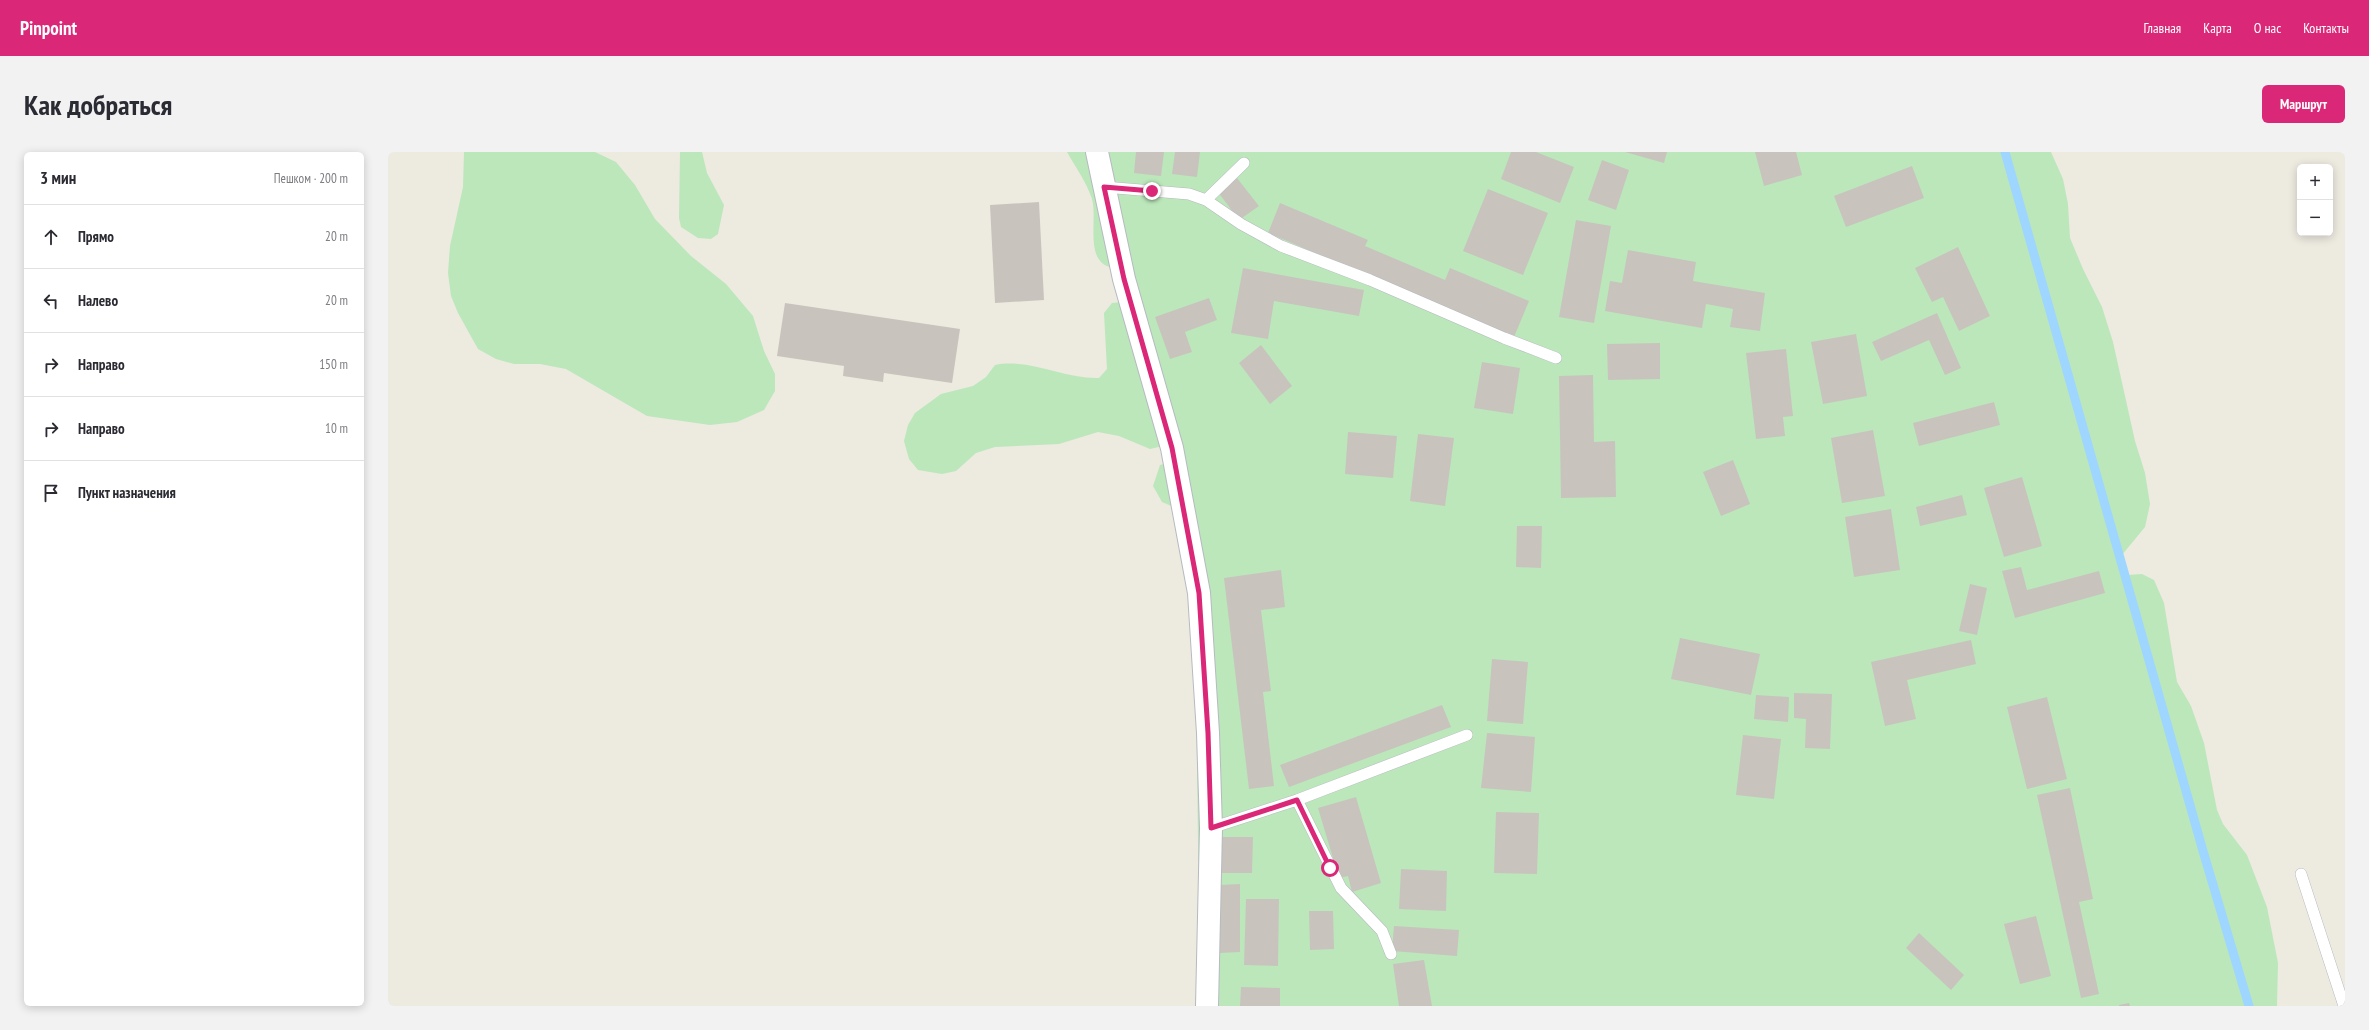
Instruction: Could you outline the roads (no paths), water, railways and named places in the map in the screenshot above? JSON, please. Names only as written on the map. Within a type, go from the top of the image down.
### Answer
[{"type":"main road","points":[[1097,152],[1124,279],[1172,448],[1199,593],[1208,733],[1211,828],[1207,1006]]},
{"type":"lane","points":[[1206,200],[1244,163]]},
{"type":"lane","points":[[1104,187],[1189,194],[1206,200],[1241,224],[1282,246],[1370,280],[1483,330],[1556,358]]},
{"type":"lane","points":[[1211,828],[1297,800],[1467,735]]},
{"type":"lane","points":[[1297,800],[1341,888],[1382,931],[1391,954]]},
{"type":"lane","points":[[2301,874],[2344,1006]]},
{"type":"waterway","points":[[2005,152],[2203,851],[2249,1006]]}]
